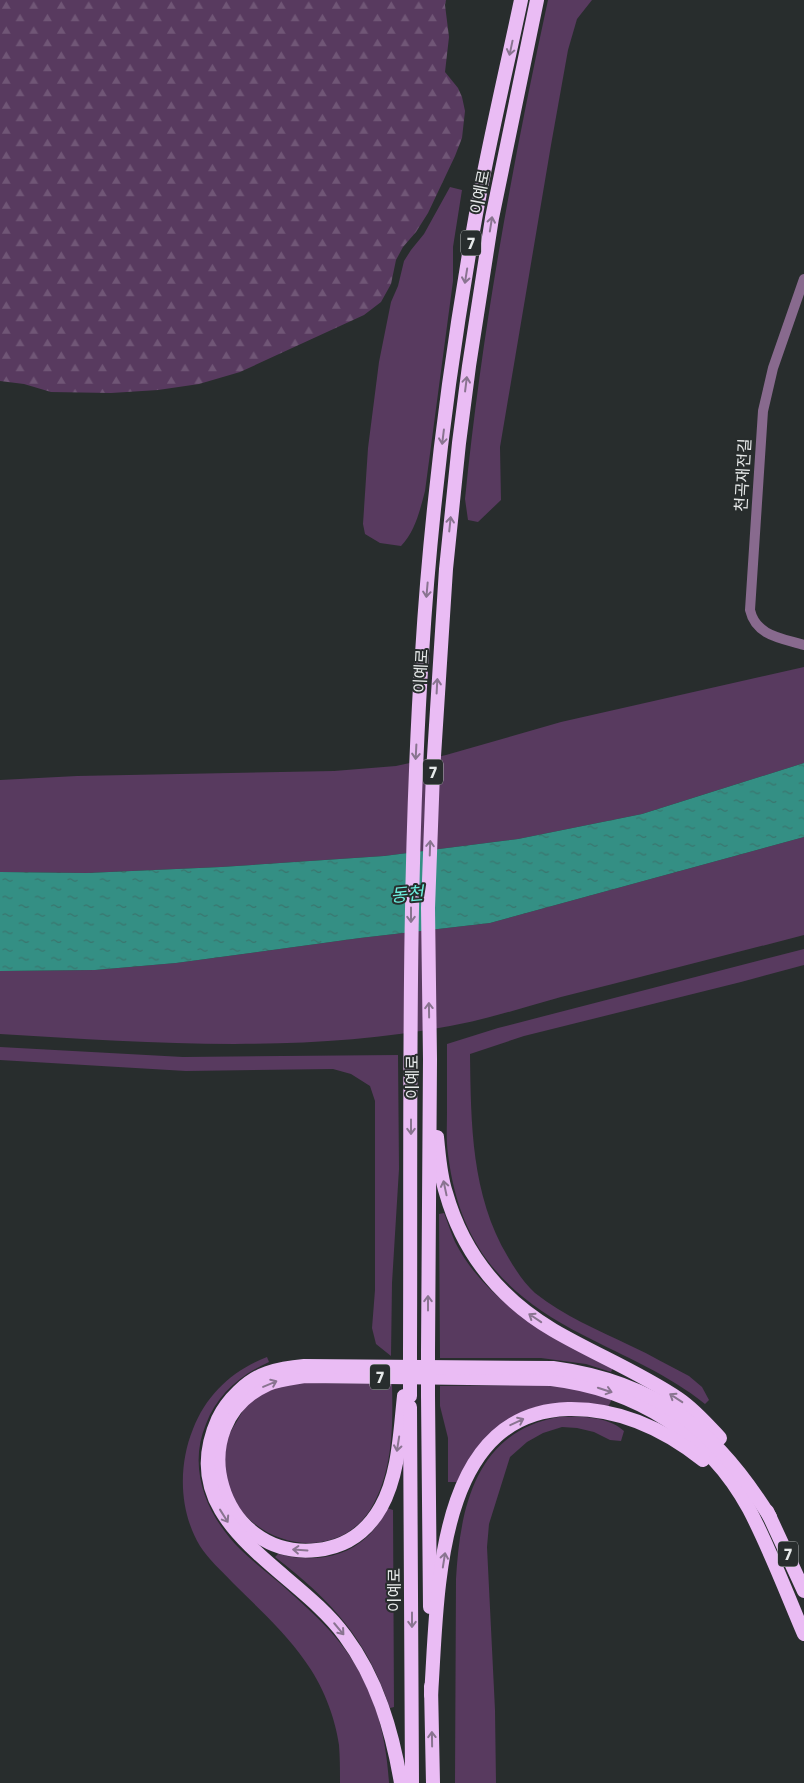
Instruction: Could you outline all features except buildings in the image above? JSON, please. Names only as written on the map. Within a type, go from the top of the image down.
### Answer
[{"type":"highway","name":"이예로","points":[[412,1783],[407,1396],[410,1350],[411,910],[415,773],[422,651],[436,489],[452,364],[476,213],[521,0]]},
{"type":"highway","name":"이예로","points":[[431,1695],[428,1395],[430,1059],[428,908],[432,772],[440,640],[454,485],[469,366],[492,218],[537,0]]},
{"type":"highway","name":"7","points":[[430,1059],[445,1192],[466,1245],[482,1269],[524,1311],[552,1330],[626,1368],[680,1400],[702,1419],[727,1446],[752,1482],[804,1591]]},
{"type":"highway","points":[[401,1783],[390,1729],[381,1701],[345,1636],[310,1597],[238,1536],[224,1517],[214,1498],[209,1479],[208,1458],[210,1439],[219,1417],[227,1405],[246,1385],[265,1373],[304,1366],[553,1368],[582,1372],[635,1389],[690,1422],[717,1446],[739,1470],[770,1517]]},
{"type":"highway","name":"7","points":[[407,1396],[389,1487],[381,1506],[371,1522],[360,1534],[344,1544],[329,1549],[292,1550],[260,1538],[247,1528],[235,1513],[225,1494],[219,1476],[218,1456],[222,1438],[228,1422],[237,1409],[251,1395],[268,1384],[286,1378],[305,1376],[551,1379],[579,1382],[608,1391],[656,1413],[680,1428],[706,1453],[726,1476],[748,1507],[804,1634]]},
{"type":"highway","points":[[433,1783],[431,1695],[437,1609],[443,1559],[452,1516],[461,1488],[473,1464],[488,1444],[508,1426],[533,1415],[556,1410],[580,1409],[607,1412],[631,1418],[656,1429],[695,1454],[713,1468],[748,1507]]},
{"type":"street","name":"천곡재전길","points":[[804,279],[773,368],[763,411],[750,610],[756,626],[764,632],[804,645]]},
{"type":"green space","points":[[0,0],[446,0],[449,37],[445,72],[458,88],[462,97],[465,111],[462,138],[428,213],[416,232],[403,247],[396,260],[391,284],[381,302],[364,315],[240,372],[199,384],[158,390],[111,393],[51,392],[24,384],[0,381]]},
{"type":"green space","points":[[548,0],[592,0],[577,19],[568,50],[500,447],[501,500],[478,522],[468,520],[465,499],[480,373],[510,186]]},
{"type":"green space","points":[[450,187],[462,190],[453,247],[453,281],[425,491],[419,513],[410,534],[401,546],[380,543],[365,534],[363,524],[368,448],[379,362],[391,302],[398,286],[404,261],[424,234]]},
{"type":"green space","points":[[804,667],[804,763],[642,814],[518,839],[384,856],[221,867],[87,873],[0,872],[0,780],[77,776],[334,771],[396,766],[446,755],[561,722]]},
{"type":"green space","points":[[804,837],[804,935],[478,1020],[394,1035],[282,1043],[169,1043],[0,1034],[0,971],[95,970],[176,963],[360,938],[490,923]]},
{"type":"green space","points":[[804,949],[804,965],[524,1036],[470,1054],[473,1132],[480,1184],[496,1233],[517,1271],[535,1293],[558,1309],[689,1376],[702,1387],[709,1400],[705,1404],[691,1393],[646,1366],[555,1319],[508,1284],[490,1263],[474,1240],[462,1215],[454,1186],[447,1144],[447,1044],[498,1028]]},
{"type":"green space","points":[[0,1047],[183,1057],[398,1055],[399,1169],[392,1283],[391,1356],[376,1344],[372,1328],[375,1290],[375,1101],[370,1086],[351,1074],[333,1069],[186,1071],[0,1060]]},
{"type":"green space","points":[[444,1213],[455,1242],[485,1284],[524,1317],[545,1331],[613,1368],[611,1372],[586,1364],[541,1358],[440,1358],[439,1214]]},
{"type":"green space","points":[[267,1357],[269,1362],[248,1373],[223,1395],[206,1424],[199,1458],[203,1491],[218,1522],[228,1536],[245,1554],[323,1623],[344,1648],[363,1679],[377,1712],[385,1747],[389,1783],[340,1783],[337,1734],[331,1712],[317,1680],[289,1640],[207,1556],[193,1532],[188,1518],[183,1488],[183,1473],[188,1443],[199,1416],[222,1385],[243,1369]]},
{"type":"green space","points":[[289,1384],[392,1384],[392,1414],[388,1460],[385,1475],[374,1503],[361,1522],[343,1535],[324,1542],[303,1543],[282,1539],[263,1529],[245,1515],[231,1495],[225,1470],[224,1455],[226,1442],[232,1429],[253,1399],[274,1388]]},
{"type":"green space","points":[[536,1385],[575,1388],[612,1399],[608,1407],[570,1403],[530,1410],[481,1445],[469,1460],[457,1482],[448,1482],[448,1438],[440,1406],[440,1386]]},
{"type":"green space","points":[[559,1417],[593,1418],[610,1422],[624,1431],[621,1441],[610,1440],[594,1432],[562,1427],[543,1433],[527,1442],[510,1457],[489,1524],[487,1547],[495,1710],[496,1783],[455,1783],[456,1579],[462,1525],[468,1500],[478,1476],[491,1455],[508,1438],[531,1425]]},
{"type":"green space","points":[[387,1508],[393,1510],[394,1707],[390,1708],[381,1683],[370,1661],[345,1623],[330,1605],[275,1557],[278,1554],[301,1558],[336,1555],[357,1545],[370,1534]]},
{"type":"water","name":"동천","points":[[804,763],[804,837],[490,923],[360,938],[176,963],[95,970],[0,971],[0,872],[87,873],[221,867],[384,856],[518,839],[642,814]]}]
